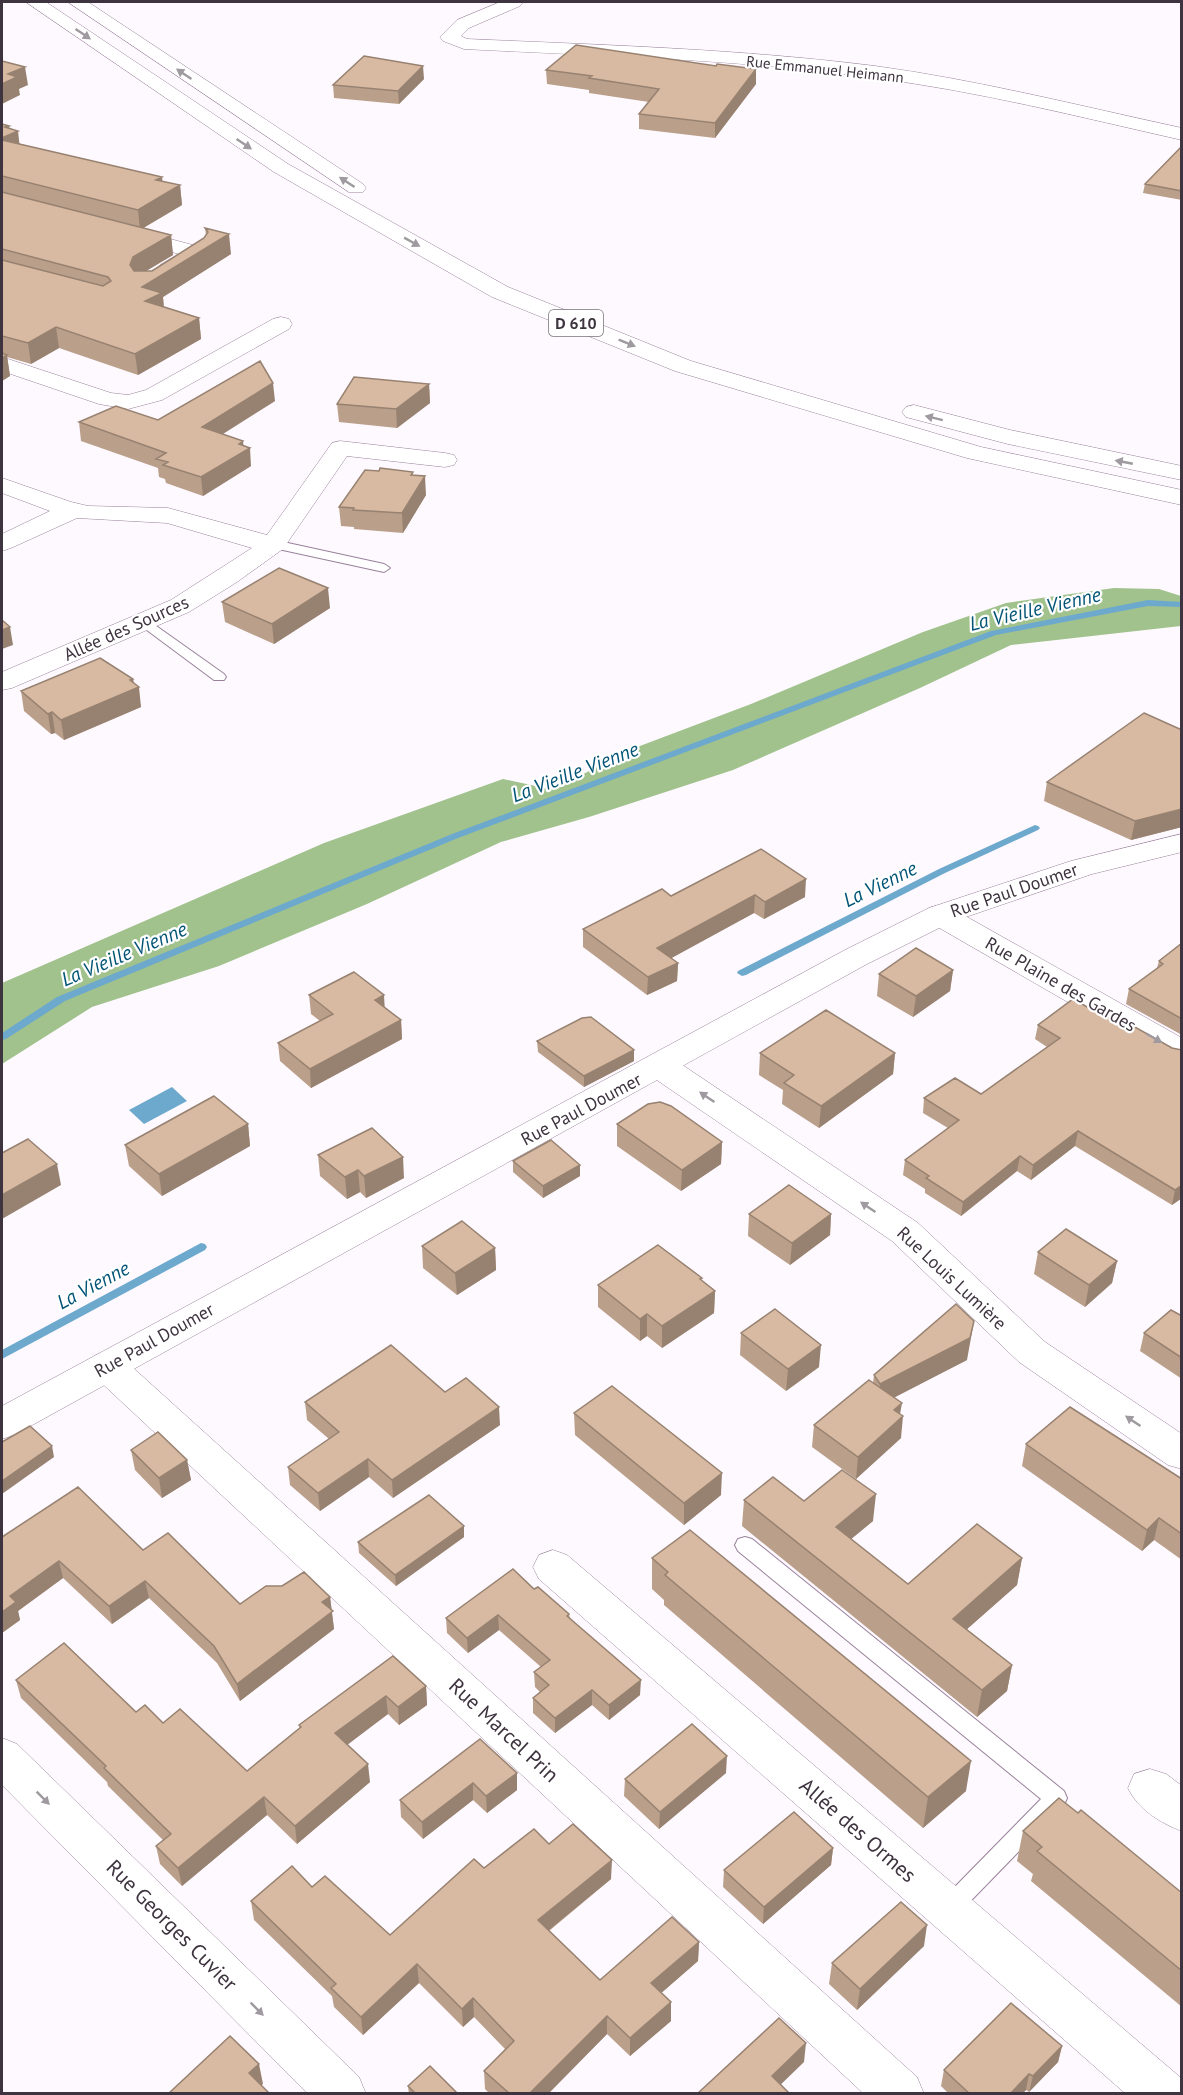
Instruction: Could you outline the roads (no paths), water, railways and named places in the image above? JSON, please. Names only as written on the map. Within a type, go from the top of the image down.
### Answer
[{"type":"main road","name":"D 610","points":[[34,2],[281,168],[500,292],[683,366],[976,453],[1182,498]]},
{"type":"main road","points":[[77,2],[374,199],[480,257]]},
{"type":"main road","name":"Rue Emmanuel Heimann","points":[[514,2],[463,24],[449,37],[464,44],[700,57],[876,72],[971,89],[1182,134]]},
{"type":"main road","points":[[104,228],[197,252],[154,279]]},
{"type":"main road","points":[[2,364],[107,399],[128,402],[154,395],[281,324]]},
{"type":"main road","points":[[767,369],[864,398]]},
{"type":"main road","points":[[897,408],[1008,437],[1182,473]]},
{"type":"main road","name":"Allée des Sources","points":[[2,682],[180,606],[274,544],[340,448],[445,460]]},
{"type":"main road","points":[[2,485],[74,510],[88,513],[168,516],[274,544]]},
{"type":"main road","points":[[2,543],[74,510]]},
{"type":"main road","name":"Rue Paul Doumer","points":[[2,1424],[856,957],[940,915],[1082,867],[1182,843]]},
{"type":"main road","name":"Rue Plaine des Gardes","points":[[940,915],[1182,1053]]},
{"type":"main road","name":"Rue Louis Lumière","points":[[660,1066],[905,1232],[1032,1352],[1182,1454]]},
{"type":"main road","name":"Rue Marcel Prin","points":[[107,1366],[900,2094]]},
{"type":"main road","name":"Allée des Ormes","points":[[553,1566],[1163,2094]]},
{"type":"main road","name":"Rue Georges Cuvier","points":[[2,1757],[342,2094]]},
{"type":"lane","points":[[274,544],[384,568]]},
{"type":"lane","points":[[145,622],[219,677]]},
{"type":"lane","points":[[745,1545],[1056,1798],[949,1909]]},
{"type":"water","points":[[172,1087],[187,1101],[144,1124],[129,1110]]},
{"type":"waterway","name":"La Vieille Vienne","points":[[2,1037],[61,999],[455,836],[994,633],[1148,603],[1182,605]]},
{"type":"waterway","name":"La Vienne","points":[[742,973],[942,871],[1035,828]]},
{"type":"waterway","name":"La Vienne","points":[[2,1355],[201,1247]]}]
